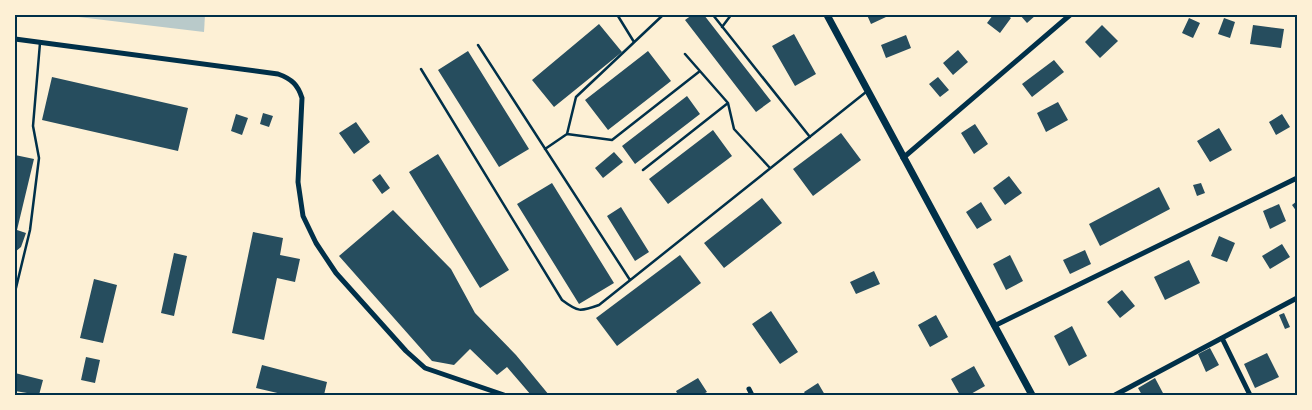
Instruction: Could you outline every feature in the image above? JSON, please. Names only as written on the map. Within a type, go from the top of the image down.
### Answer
[{"type":"street","points":[[827,15],[1032,395]]},
{"type":"street","points":[[903,158],[1070,15]]},
{"type":"street","points":[[15,39],[278,74],[294,82],[299,88],[302,98],[298,182],[303,216],[316,243],[336,273],[406,351],[425,368],[504,395]]},
{"type":"street","points":[[994,326],[1297,178]]},
{"type":"street","points":[[1115,395],[1297,298]]},
{"type":"street","points":[[1222,338],[1250,395]]},
{"type":"street","points":[[749,389],[752,395]]},
{"type":"lane","points":[[619,15],[634,42]]},
{"type":"lane","points":[[567,134],[576,97],[663,15]]},
{"type":"lane","points":[[713,15],[810,137]]},
{"type":"lane","points":[[722,27],[731,15]]},
{"type":"lane","points":[[15,292],[30,230],[39,158],[33,126],[40,42]]},
{"type":"lane","points":[[478,45],[630,280]]},
{"type":"lane","points":[[684,54],[728,103],[734,129],[770,168]]},
{"type":"lane","points":[[421,69],[562,300],[573,309],[582,311],[598,305],[868,91]]},
{"type":"lane","points":[[545,149],[567,134],[612,140],[700,71]]},
{"type":"lane","points":[[643,170],[728,103]]},
{"type":"shaded area","points":[[62,15],[205,15],[204,32]]},
{"type":"building","points":[[692,15],[704,15],[771,101],[756,112],[685,20]]},
{"type":"building","points":[[867,15],[886,15],[886,17],[871,24]]},
{"type":"building","points":[[993,15],[1007,15],[1011,18],[1000,33],[987,23]]},
{"type":"building","points":[[1020,15],[1036,15],[1027,23]]},
{"type":"building","points":[[1189,18],[1200,23],[1193,38],[1182,33]]},
{"type":"building","points":[[1224,18],[1235,22],[1230,38],[1218,34]]},
{"type":"building","points":[[599,24],[622,52],[554,107],[532,80]]},
{"type":"building","points":[[1102,25],[1118,41],[1100,58],[1085,42]]},
{"type":"building","points":[[1253,25],[1284,29],[1281,48],[1250,44]]},
{"type":"building","points":[[794,34],[816,74],[795,86],[772,46]]},
{"type":"building","points":[[906,35],[911,48],[886,58],[881,45]]},
{"type":"building","points":[[958,50],[968,62],[953,75],[943,63]]},
{"type":"building","points":[[468,51],[529,149],[499,167],[438,70]]},
{"type":"building","points":[[648,51],[671,81],[608,130],[585,100]]},
{"type":"building","points":[[1054,60],[1064,72],[1032,97],[1022,84]]},
{"type":"building","points":[[52,77],[188,108],[178,151],[42,120]]},
{"type":"building","points":[[938,77],[949,90],[940,97],[929,84]]},
{"type":"building","points":[[687,96],[700,114],[635,164],[622,146]]},
{"type":"building","points":[[1058,102],[1068,120],[1046,132],[1037,113]]},
{"type":"building","points":[[263,113],[273,116],[269,127],[260,124]]},
{"type":"building","points":[[236,114],[248,118],[242,135],[231,131]]},
{"type":"building","points":[[1282,114],[1290,127],[1276,135],[1269,122]]},
{"type":"building","points":[[356,122],[370,142],[354,154],[339,133]]},
{"type":"building","points":[[975,124],[988,144],[974,154],[961,133]]},
{"type":"building","points":[[1219,128],[1232,150],[1210,162],[1197,141]]},
{"type":"building","points":[[713,130],[732,156],[668,204],[649,179]]},
{"type":"building","points":[[841,133],[861,160],[813,196],[793,169]]},
{"type":"building","points":[[614,152],[623,162],[603,178],[595,168]]},
{"type":"building","points":[[438,154],[509,270],[480,288],[409,172]]},
{"type":"building","points":[[15,155],[34,159],[17,230],[26,233],[21,247],[15,252]]},
{"type":"building","points":[[380,174],[390,188],[382,194],[372,180]]},
{"type":"building","points":[[1009,176],[1022,193],[1005,205],[993,188]]},
{"type":"building","points":[[552,183],[614,283],[579,304],[517,204]]},
{"type":"building","points":[[1201,183],[1205,193],[1197,196],[1193,185]]},
{"type":"building","points":[[1159,187],[1170,209],[1100,246],[1089,224]]},
{"type":"building","points":[[762,198],[782,223],[724,268],[704,243]]},
{"type":"building","points":[[1297,201],[1297,212],[1292,205]]},
{"type":"building","points":[[981,202],[992,220],[977,229],[966,212]]},
{"type":"building","points":[[1279,204],[1286,221],[1270,229],[1263,211]]},
{"type":"building","points":[[621,207],[649,252],[635,261],[607,216]]},
{"type":"building","points":[[393,210],[451,269],[475,313],[516,355],[549,395],[531,395],[507,367],[497,375],[470,349],[454,365],[432,361],[339,256]]},
{"type":"building","points":[[253,232],[283,238],[280,255],[300,259],[295,282],[277,278],[264,340],[232,333]]},
{"type":"building","points":[[1219,236],[1235,243],[1227,262],[1211,256]]},
{"type":"building","points":[[1282,244],[1290,257],[1270,269],[1262,256]]},
{"type":"building","points":[[1085,250],[1091,264],[1070,274],[1063,260]]},
{"type":"building","points":[[174,253],[187,256],[174,316],[161,313]]},
{"type":"building","points":[[680,255],[701,283],[617,346],[596,318]]},
{"type":"building","points":[[1010,255],[1023,281],[1006,290],[993,264]]},
{"type":"building","points":[[1189,260],[1200,283],[1165,300],[1154,277]]},
{"type":"building","points":[[874,271],[880,284],[856,294],[850,282]]},
{"type":"building","points":[[94,279],[117,285],[103,343],[80,338]]},
{"type":"building","points":[[1122,290],[1135,306],[1120,318],[1107,302]]},
{"type":"building","points":[[771,311],[798,352],[780,364],[752,324]]},
{"type":"building","points":[[1284,313],[1290,327],[1285,329],[1279,315]]},
{"type":"building","points":[[936,315],[948,337],[930,347],[918,325]]},
{"type":"building","points":[[1072,326],[1087,356],[1069,366],[1054,336]]},
{"type":"building","points":[[1210,348],[1219,365],[1206,372],[1198,354]]},
{"type":"building","points":[[1267,353],[1279,377],[1255,388],[1244,364]]},
{"type":"building","points":[[86,357],[100,360],[95,383],[81,380]]},
{"type":"building","points":[[262,365],[327,382],[324,395],[286,395],[256,388]]},
{"type":"building","points":[[974,366],[985,386],[969,395],[960,395],[951,379]]},
{"type":"building","points":[[15,373],[43,380],[39,395],[15,391]]},
{"type":"building","points":[[698,378],[707,392],[701,395],[678,395],[676,391]]},
{"type":"building","points":[[1155,378],[1164,395],[1142,395],[1138,388]]},
{"type":"building","points":[[818,383],[825,395],[806,395],[804,392]]}]
